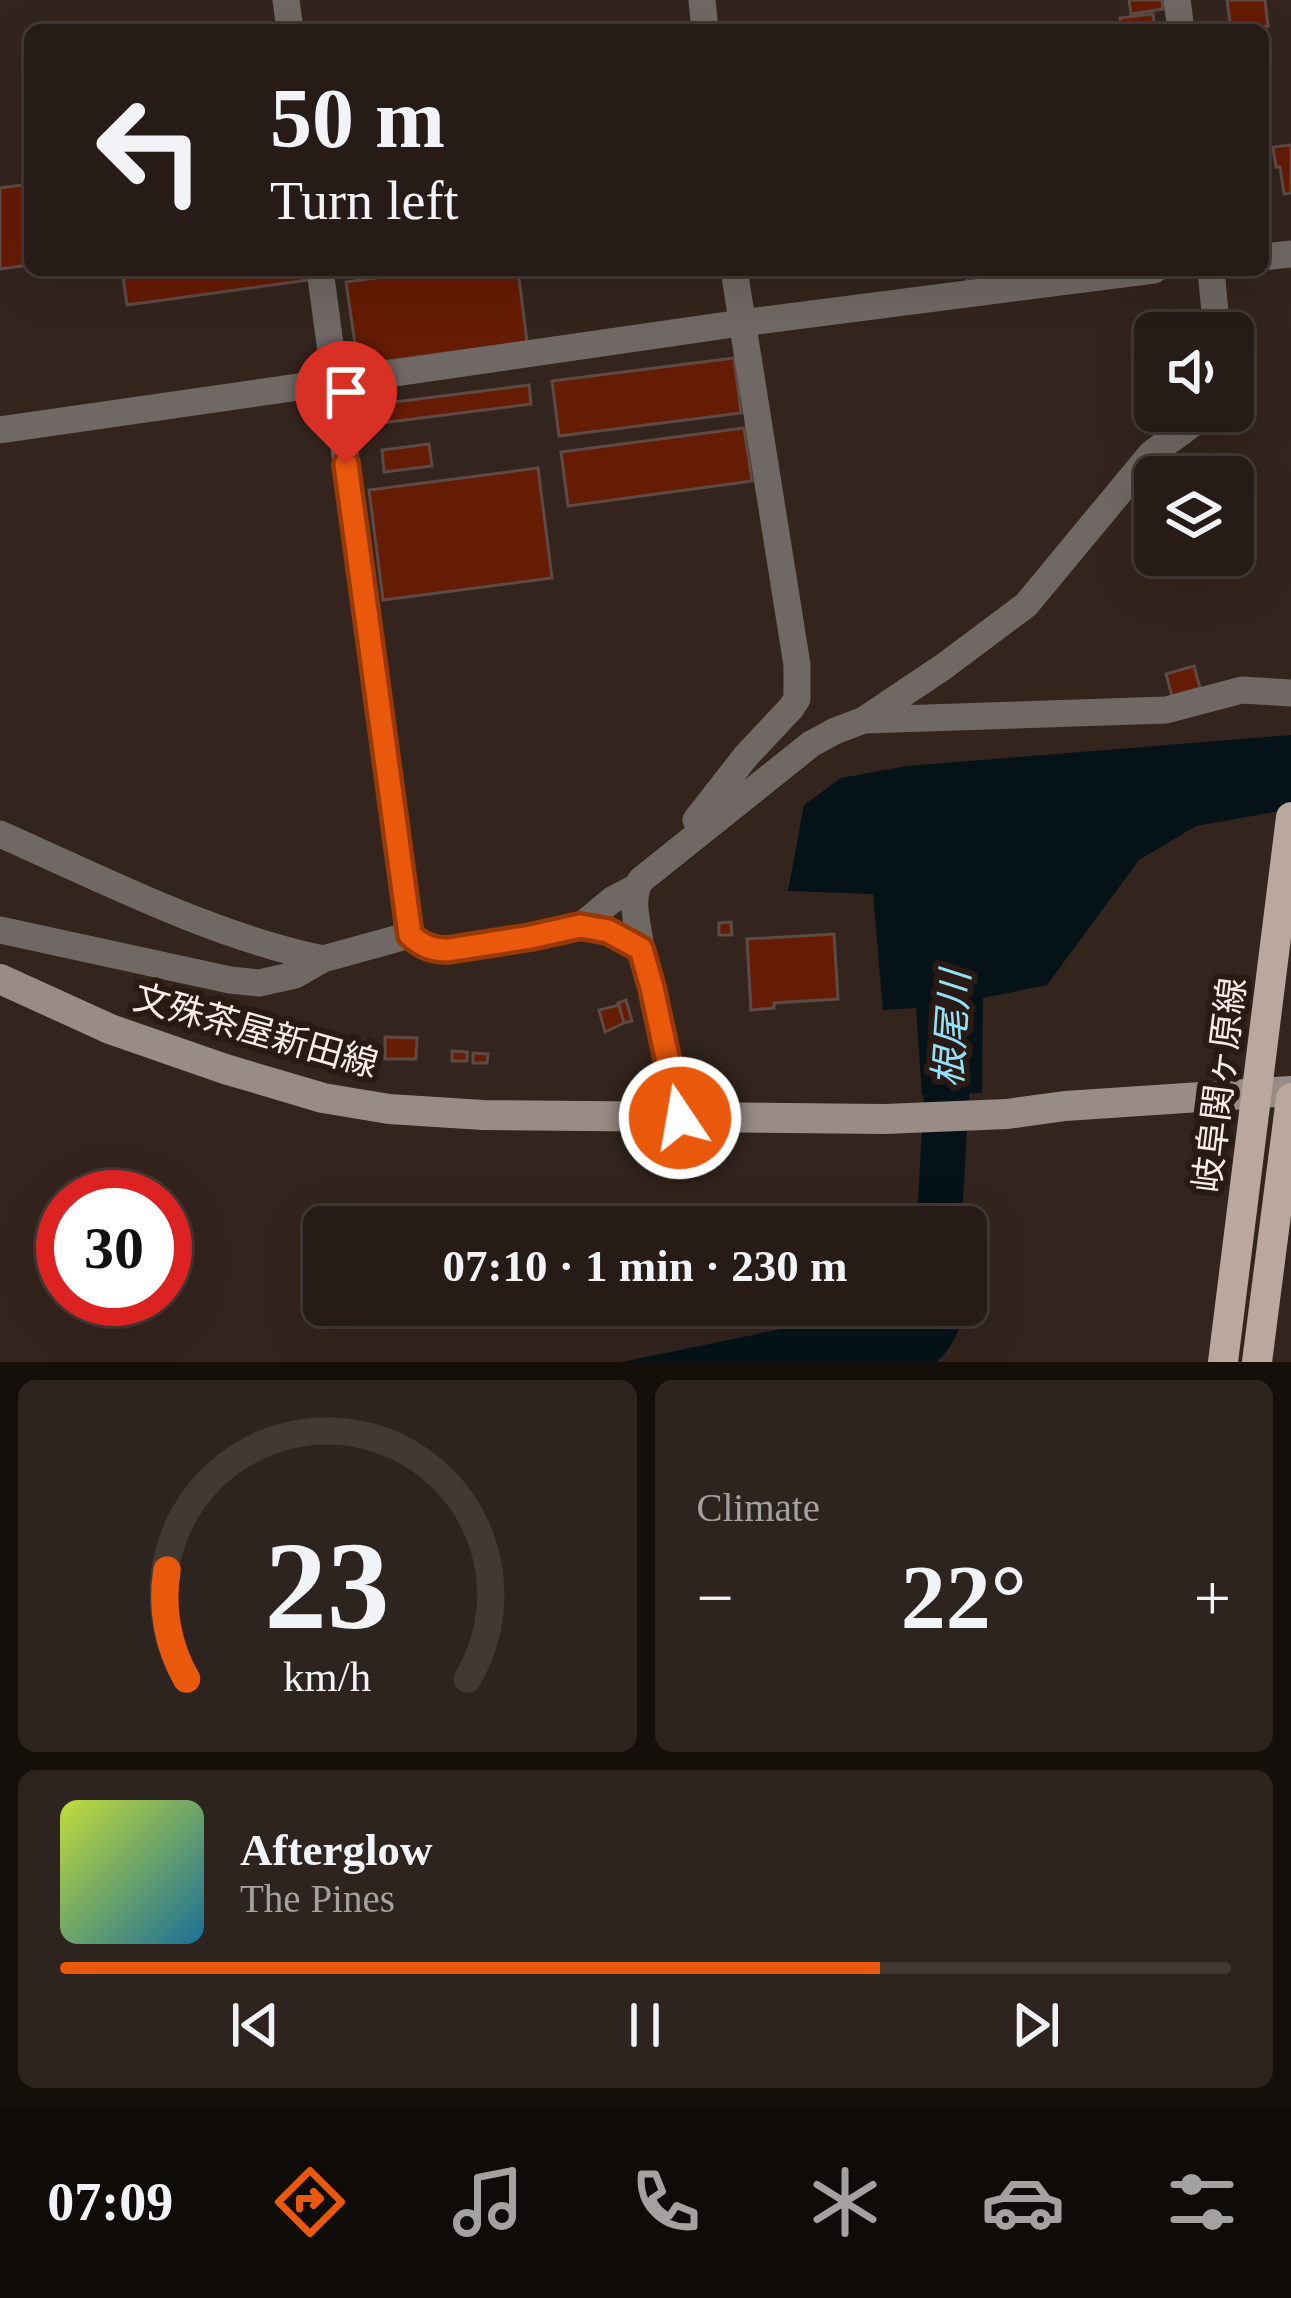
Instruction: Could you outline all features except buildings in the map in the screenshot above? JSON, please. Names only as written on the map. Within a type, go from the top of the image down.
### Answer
[{"type":"main road","name":"岐阜関ヶ原線","points":[[1223,1362],[1291,817]]},
{"type":"main road","name":"文殊茶屋新田線","points":[[0,979],[110,1028],[225,1070],[323,1098],[389,1109],[884,1119],[1291,1094]]},
{"type":"main road","name":"岐阜関ヶ原線","points":[[1257,1362],[1291,1094]]},
{"type":"street","points":[[321,276],[410,935],[434,950],[448,950],[580,926],[608,931],[641,949]]},
{"type":"street","points":[[665,862],[746,756],[797,699],[797,665],[735,276]]},
{"type":"street","points":[[0,430],[741,323],[1107,276]]},
{"type":"street","points":[[1211,276],[1215,312]]},
{"type":"street","points":[[580,926],[635,888],[811,744],[864,720],[1026,604],[1151,454],[1181,432]]},
{"type":"street","points":[[864,720],[1166,710],[1242,690],[1291,693]]},
{"type":"street","points":[[0,834],[200,923],[323,959]]},
{"type":"street","points":[[635,888],[641,949],[680,1118]]},
{"type":"street","points":[[0,930],[259,982],[295,975],[323,959],[410,935]]},
{"type":"water","points":[[1291,735],[1291,809],[1196,826],[1139,860],[1047,985],[983,998],[982,1093],[922,1095],[916,1008],[883,1010],[873,894],[788,891],[804,805],[841,778],[907,766]]},
{"type":"water","points":[[797,1326],[960,1326],[937,1362],[621,1362]]},
{"type":"waterway","name":"根尾川","points":[[940,1206],[950,1032]]},
{"type":"route","points":[[346,464],[410,935],[434,950],[448,950],[592,926],[641,949],[680,1118]]}]
